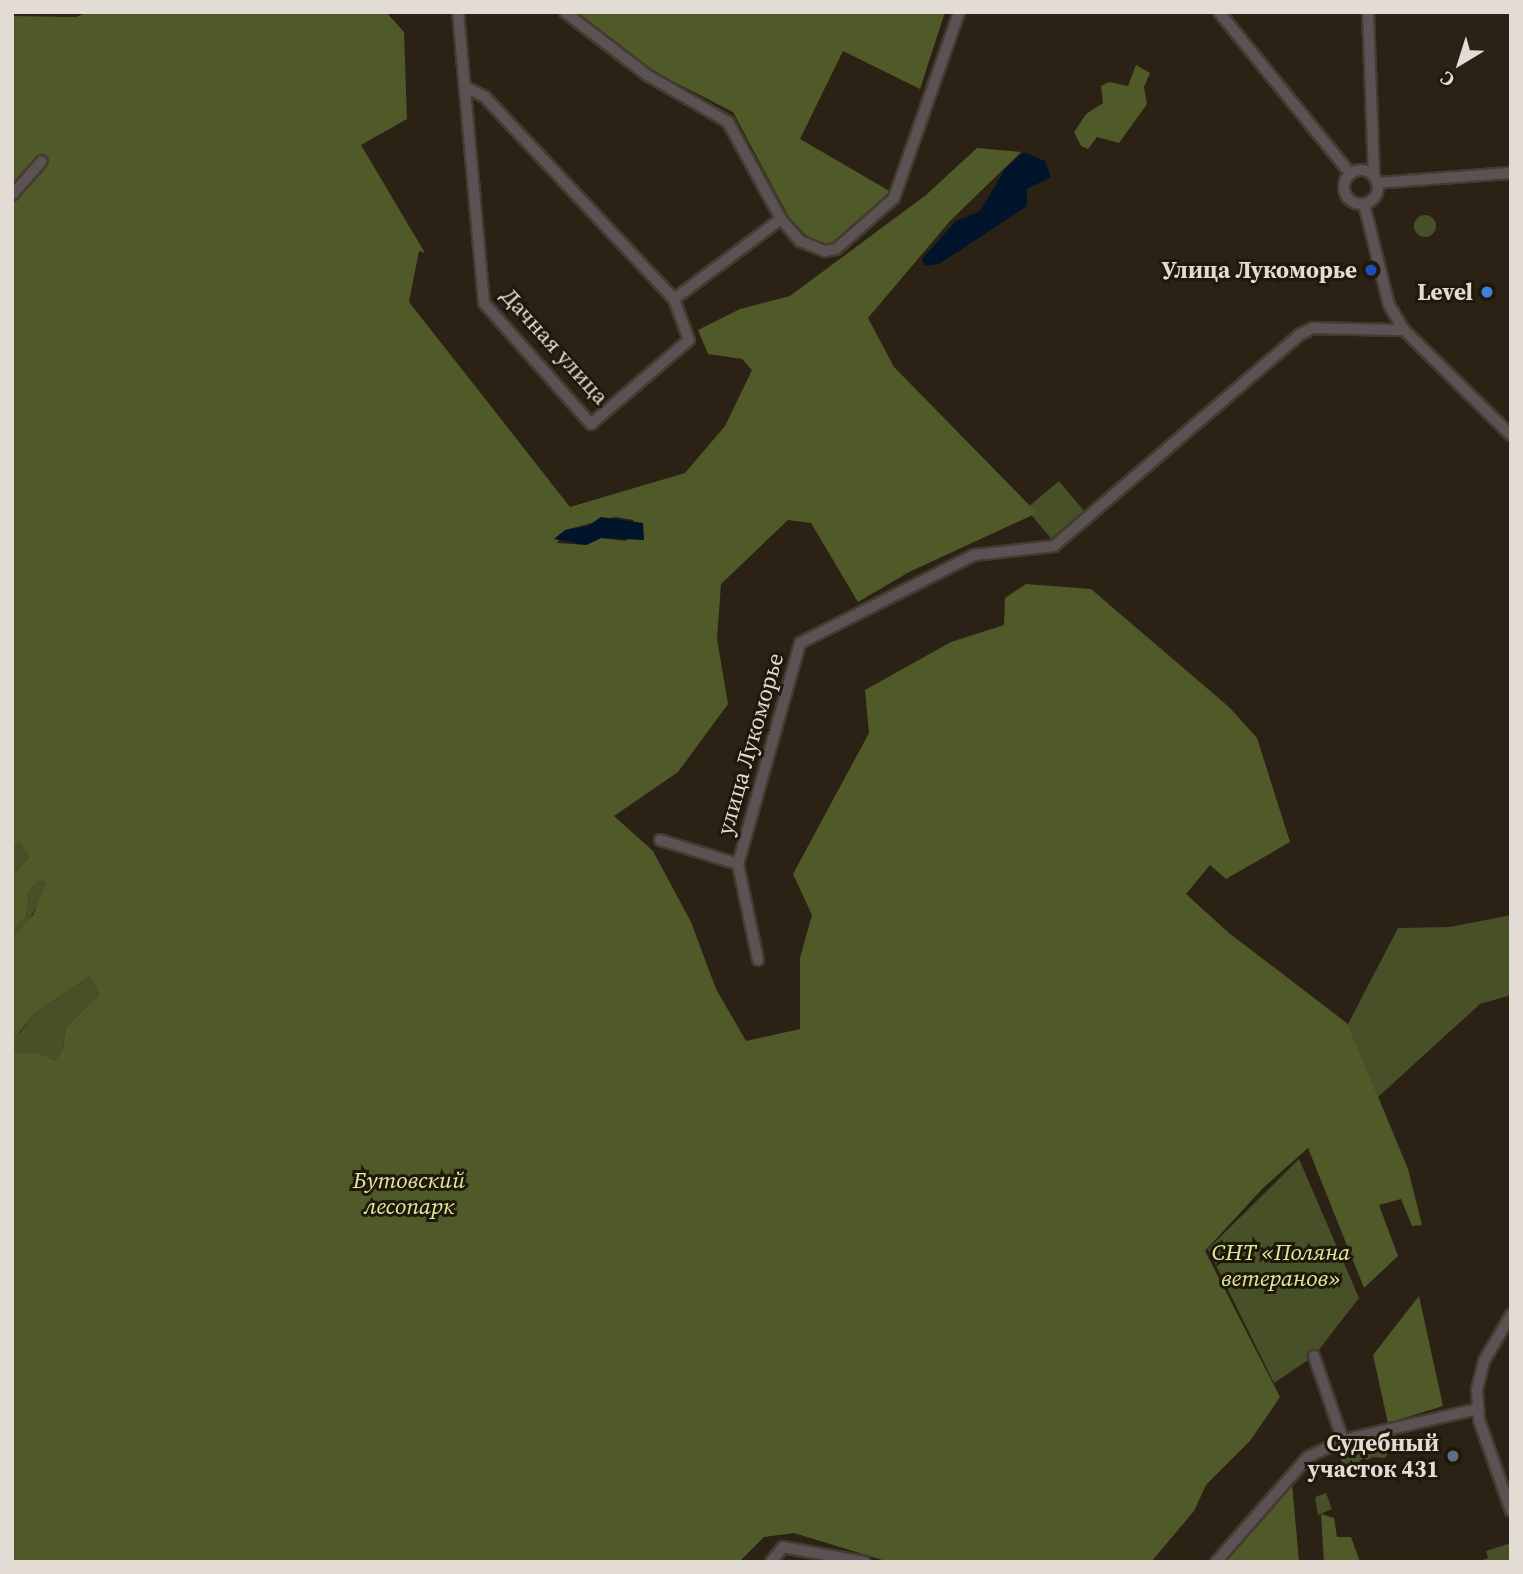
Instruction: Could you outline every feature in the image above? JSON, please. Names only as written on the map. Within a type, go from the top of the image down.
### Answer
[{"type":"street","name":"Дачная улица","points":[[458,12],[467,88],[484,303],[592,424],[689,340],[674,299],[485,97],[467,88]]},
{"type":"street","points":[[565,12],[647,75],[728,121],[781,219],[800,240],[825,251],[836,249],[894,198],[960,12]]},
{"type":"street","points":[[1219,12],[1350,173]]},
{"type":"street","points":[[1350,173],[1344,191],[1351,202],[1364,204],[1375,196],[1376,180],[1368,12]]},
{"type":"street","points":[[12,195],[42,161]]},
{"type":"street","points":[[1350,173],[1363,170],[1376,180],[1511,173]]},
{"type":"street","points":[[1364,204],[1389,305],[1404,330],[1511,435]]},
{"type":"street","points":[[674,299],[781,219]]},
{"type":"street","name":"улица Лукоморье","points":[[758,960],[738,864],[800,643],[974,555],[1054,546],[1299,335],[1313,328],[1404,330]]},
{"type":"street","points":[[660,840],[738,864]]},
{"type":"street","points":[[1511,1315],[1485,1361],[1477,1409],[1511,1511]]},
{"type":"street","points":[[1314,1356],[1343,1440]]},
{"type":"street","points":[[1216,1562],[1308,1457],[1343,1440],[1477,1409]]},
{"type":"street","points":[[771,1562],[783,1547],[859,1561]]},
{"type":"green space","name":"Бутовский лесопарк","points":[[88,12],[386,12],[404,32],[407,119],[361,145],[425,253],[419,251],[409,302],[570,507],[685,473],[725,426],[752,370],[742,359],[708,354],[698,330],[740,309],[790,296],[926,195],[977,148],[1021,152],[950,221],[868,318],[894,367],[1037,513],[909,572],[858,602],[811,523],[788,520],[721,584],[717,639],[728,704],[678,772],[614,816],[653,851],[691,922],[716,989],[746,1041],[800,1029],[800,958],[812,915],[793,874],[869,733],[865,690],[951,642],[1004,625],[1005,598],[1026,584],[1091,589],[1229,707],[1257,738],[1290,842],[1226,879],[1210,865],[1186,894],[1229,933],[1348,1024],[1408,1169],[1422,1225],[1412,1226],[1401,1199],[1379,1205],[1398,1256],[1364,1288],[1308,1148],[1263,1188],[1205,1251],[1280,1397],[1250,1441],[1206,1485],[1194,1511],[1151,1562],[889,1562],[794,1533],[764,1537],[739,1562],[12,1562],[12,1053],[38,1053],[55,1060],[63,1049],[65,1028],[99,995],[90,976],[36,1012],[18,1034],[12,1034],[12,938],[33,915],[46,882],[38,881],[29,892],[26,917],[12,930],[12,876],[29,857],[20,842],[12,848],[12,16],[76,17]],"holes":[[[615,517],[634,520],[626,541],[601,538],[586,545],[557,543],[565,530]]]},
{"type":"green space","points":[[575,12],[945,12],[920,89],[843,51],[800,139],[893,193],[829,246],[814,243],[790,219],[733,112],[649,69]]},
{"type":"green space","points":[[1136,65],[1150,73],[1144,87],[1147,104],[1119,143],[1097,137],[1088,149],[1081,146],[1074,132],[1086,114],[1103,103],[1101,86],[1109,82],[1128,86]]},
{"type":"green space","points":[[1425,215],[1433,218],[1436,226],[1433,234],[1425,237],[1417,234],[1414,226],[1417,218]]},
{"type":"green space","points":[[1059,481],[1085,512],[1052,539],[1026,509]]},
{"type":"green space","points":[[20,841],[29,857],[12,876],[12,848]]},
{"type":"green space","points":[[38,881],[47,882],[40,900],[24,929],[12,938],[12,930],[26,917],[29,892]]},
{"type":"green space","points":[[1511,915],[1511,995],[1480,1004],[1378,1097],[1348,1024],[1398,928],[1450,927]]},
{"type":"green space","points":[[90,976],[99,995],[65,1028],[63,1049],[55,1060],[38,1053],[12,1053],[12,1034],[19,1034],[36,1012]]},
{"type":"green space","name":"СНТ «Поляна ветеранов»","points":[[1299,1159],[1359,1298],[1314,1356],[1274,1383],[1208,1249]]},
{"type":"green space","points":[[1419,1296],[1443,1406],[1388,1423],[1373,1355]]},
{"type":"green space","points":[[1395,1441],[1385,1458],[1373,1457],[1344,1470],[1339,1454]]},
{"type":"green space","points":[[1292,1483],[1299,1562],[1223,1562]]},
{"type":"green space","points":[[1326,1493],[1332,1509],[1318,1515],[1315,1497]]},
{"type":"green space","points":[[1321,1514],[1334,1518],[1337,1537],[1351,1537],[1360,1562],[1324,1562]]},
{"type":"green space","points":[[1511,1543],[1511,1562],[1478,1562],[1488,1558],[1486,1551]]},
{"type":"water","points":[[1024,152],[1045,161],[1051,177],[1027,189],[1027,206],[939,264],[925,266],[922,259],[956,221],[980,211],[1005,169]]},
{"type":"water","points":[[601,517],[643,523],[644,540],[601,538],[586,545],[554,539],[565,530],[588,526]]},
{"type":"place","name":"Улица Лукоморье","points":[[1371,270]]},
{"type":"place","name":"Level","points":[[1487,292]]},
{"type":"place","name":"Судебный участок 431","points":[[1453,1456]]}]
